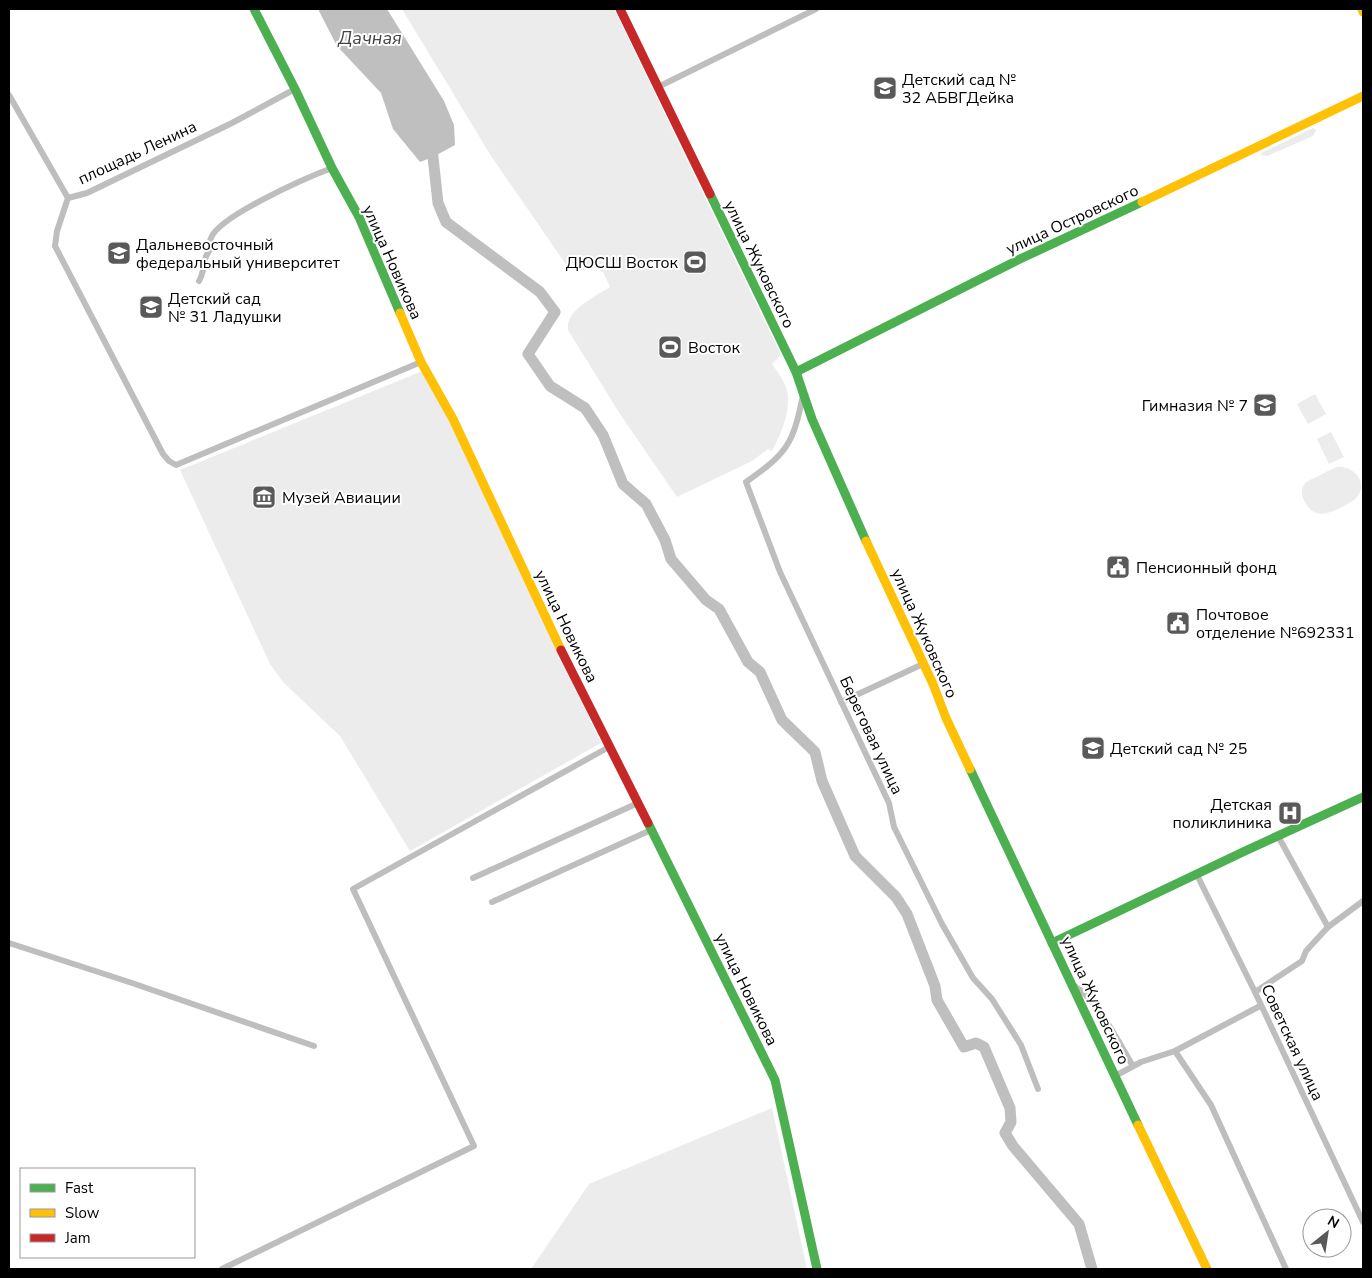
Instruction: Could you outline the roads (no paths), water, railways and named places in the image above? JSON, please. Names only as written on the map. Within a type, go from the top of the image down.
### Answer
[{"type":"main road","name":"улица Новикова","points":[[254,9],[295,89],[332,168],[359,218],[421,362],[453,419],[544,615],[775,1080],[817,1269]]},
{"type":"main road","name":"улица Жуковского","points":[[620,9],[796,372],[812,419],[1005,844],[1207,1269]]},
{"type":"main road","name":"улица Островского","points":[[796,372],[1020,259],[1211,170],[1363,96]]},
{"type":"main road","points":[[1052,943],[1363,797]]},
{"type":"street","points":[[658,87],[816,9]]},
{"type":"street","name":"площадь Ленина","points":[[9,95],[68,198],[87,192],[224,127],[295,89]]},
{"type":"street","points":[[199,281],[202,276],[206,255],[210,249],[210,238],[217,229],[256,203],[301,180],[332,168]]},
{"type":"street","points":[[68,198],[57,231],[55,246],[160,448],[169,461],[176,465],[421,362]]},
{"type":"street","name":"Береговая улица","points":[[803,392],[796,427],[787,447],[774,463],[746,482],[780,572],[889,803],[894,827],[904,849],[942,924],[973,978],[992,999],[1021,1046],[1038,1089]]},
{"type":"street","points":[[841,702],[923,664]]},
{"type":"street","points":[[222,1269],[474,1146],[353,889],[610,747]]},
{"type":"street","points":[[473,878],[638,803]]},
{"type":"street","points":[[492,902],[652,830]]},
{"type":"street","points":[[1278,836],[1328,927]]},
{"type":"street","name":"Советская улица","points":[[1197,875],[1255,992],[1363,1222]]},
{"type":"street","points":[[1255,992],[1302,961],[1306,951],[1328,927],[1363,901]]},
{"type":"street","points":[[9,943],[132,982],[314,1046]]},
{"type":"street","points":[[1073,985],[1083,991],[1098,1011],[1133,1066]]},
{"type":"street","points":[[1115,1076],[1133,1066],[1175,1051],[1260,1006]]},
{"type":"street","points":[[1175,1051],[1211,1105],[1286,1269]]},
{"type":"water","name":"Дачная","points":[[318,9],[387,9],[444,101],[454,125],[455,145],[420,162],[393,129],[381,93],[337,46]]},
{"type":"waterway","points":[[424,145],[433,157],[438,203],[446,222],[540,292],[555,312],[528,354],[550,386],[585,408],[603,435],[623,484],[646,504],[665,540],[671,559],[706,600],[719,609],[748,662],[760,672],[782,720],[815,752],[822,781],[855,856],[896,897],[907,914],[935,986],[937,1000],[964,1047],[976,1043],[984,1047],[1010,1108],[1011,1122],[1005,1133],[1013,1146],[1079,1224],[1092,1269]]},
{"type":"place","name":"Детский сад № 32 АБВГДейка","points":[[885,88]]},
{"type":"place","name":"Дальневосточный федеральный университет","points":[[119,253]]},
{"type":"place","name":"ДЮСШ Восток","points":[[695,262]]},
{"type":"place","name":"Детский сад № 31 Ладушки","points":[[151,307]]},
{"type":"place","name":"Восток","points":[[670,347]]},
{"type":"place","name":"Гимназия № 7","points":[[1265,405]]},
{"type":"place","name":"Музей Авиации","points":[[264,497]]},
{"type":"place","name":"Пенсионный фонд","points":[[1118,567]]},
{"type":"place","name":"Почтовое отделение №692331","points":[[1178,623]]},
{"type":"place","name":"Детский сад № 25","points":[[1093,748]]},
{"type":"place","name":"Детская поликлиника","points":[[1290,813]]}]
